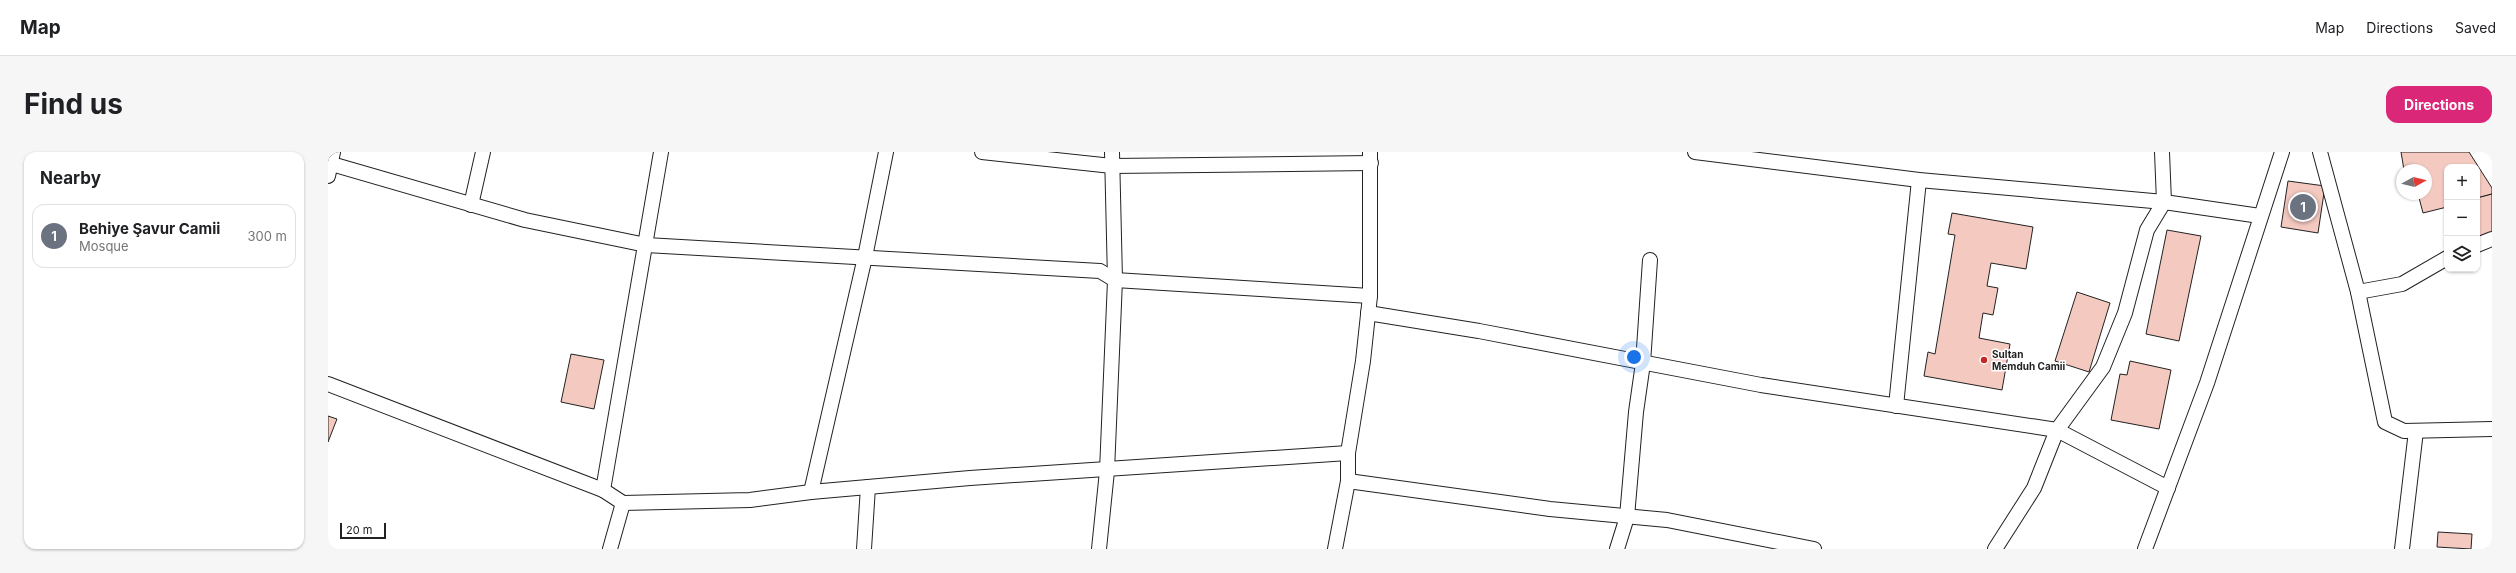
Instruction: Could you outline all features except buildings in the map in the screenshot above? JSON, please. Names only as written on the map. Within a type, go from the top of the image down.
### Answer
[{"type":"street","points":[[471,205],[483,152]]},
{"type":"street","points":[[603,490],[661,152]]},
{"type":"street","points":[[811,492],[865,257],[886,152]]},
{"type":"street","points":[[982,152],[1112,166],[1371,158],[1370,296],[1348,453],[1348,481],[1334,549]]},
{"type":"street","points":[[1099,549],[1107,470],[1115,280],[1112,152]]},
{"type":"street","points":[[1696,152],[1919,180],[2164,202],[2260,216]]},
{"type":"street","points":[[1995,549],[2034,488],[2058,430],[2103,367],[2125,313],[2147,230],[2164,202],[2162,152]]},
{"type":"street","points":[[2146,549],[2207,383],[2282,152]]},
{"type":"street","points":[[2320,152],[2358,292],[2385,422],[2404,431],[2492,429]]},
{"type":"street","points":[[330,164],[525,220],[646,245],[1100,271],[1115,280],[1370,296]]},
{"type":"street","points":[[1896,406],[1919,180]]},
{"type":"street","points":[[2480,244],[2492,239]]},
{"type":"street","points":[[1617,549],[1627,517],[1636,412],[1643,363],[1650,260]]},
{"type":"street","points":[[2358,292],[2402,284],[2444,260]]},
{"type":"street","points":[[1368,313],[1479,331],[1761,385],[2058,430],[2168,488]]},
{"type":"street","points":[[328,384],[603,490],[623,503],[750,500],[811,492],[868,487],[1348,453]]},
{"type":"street","points":[[2402,549],[2416,430]]},
{"type":"street","points":[[1348,481],[1550,509],[1667,520],[1814,549]]},
{"type":"street","points":[[864,549],[868,487]]},
{"type":"street","points":[[610,549],[623,503]]},
{"type":"place","name":"Behiye Şavur Camii","points":[[2303,207]]},
{"type":"place","name":"Sultan Memduh Camii","points":[[1984,360]]}]
